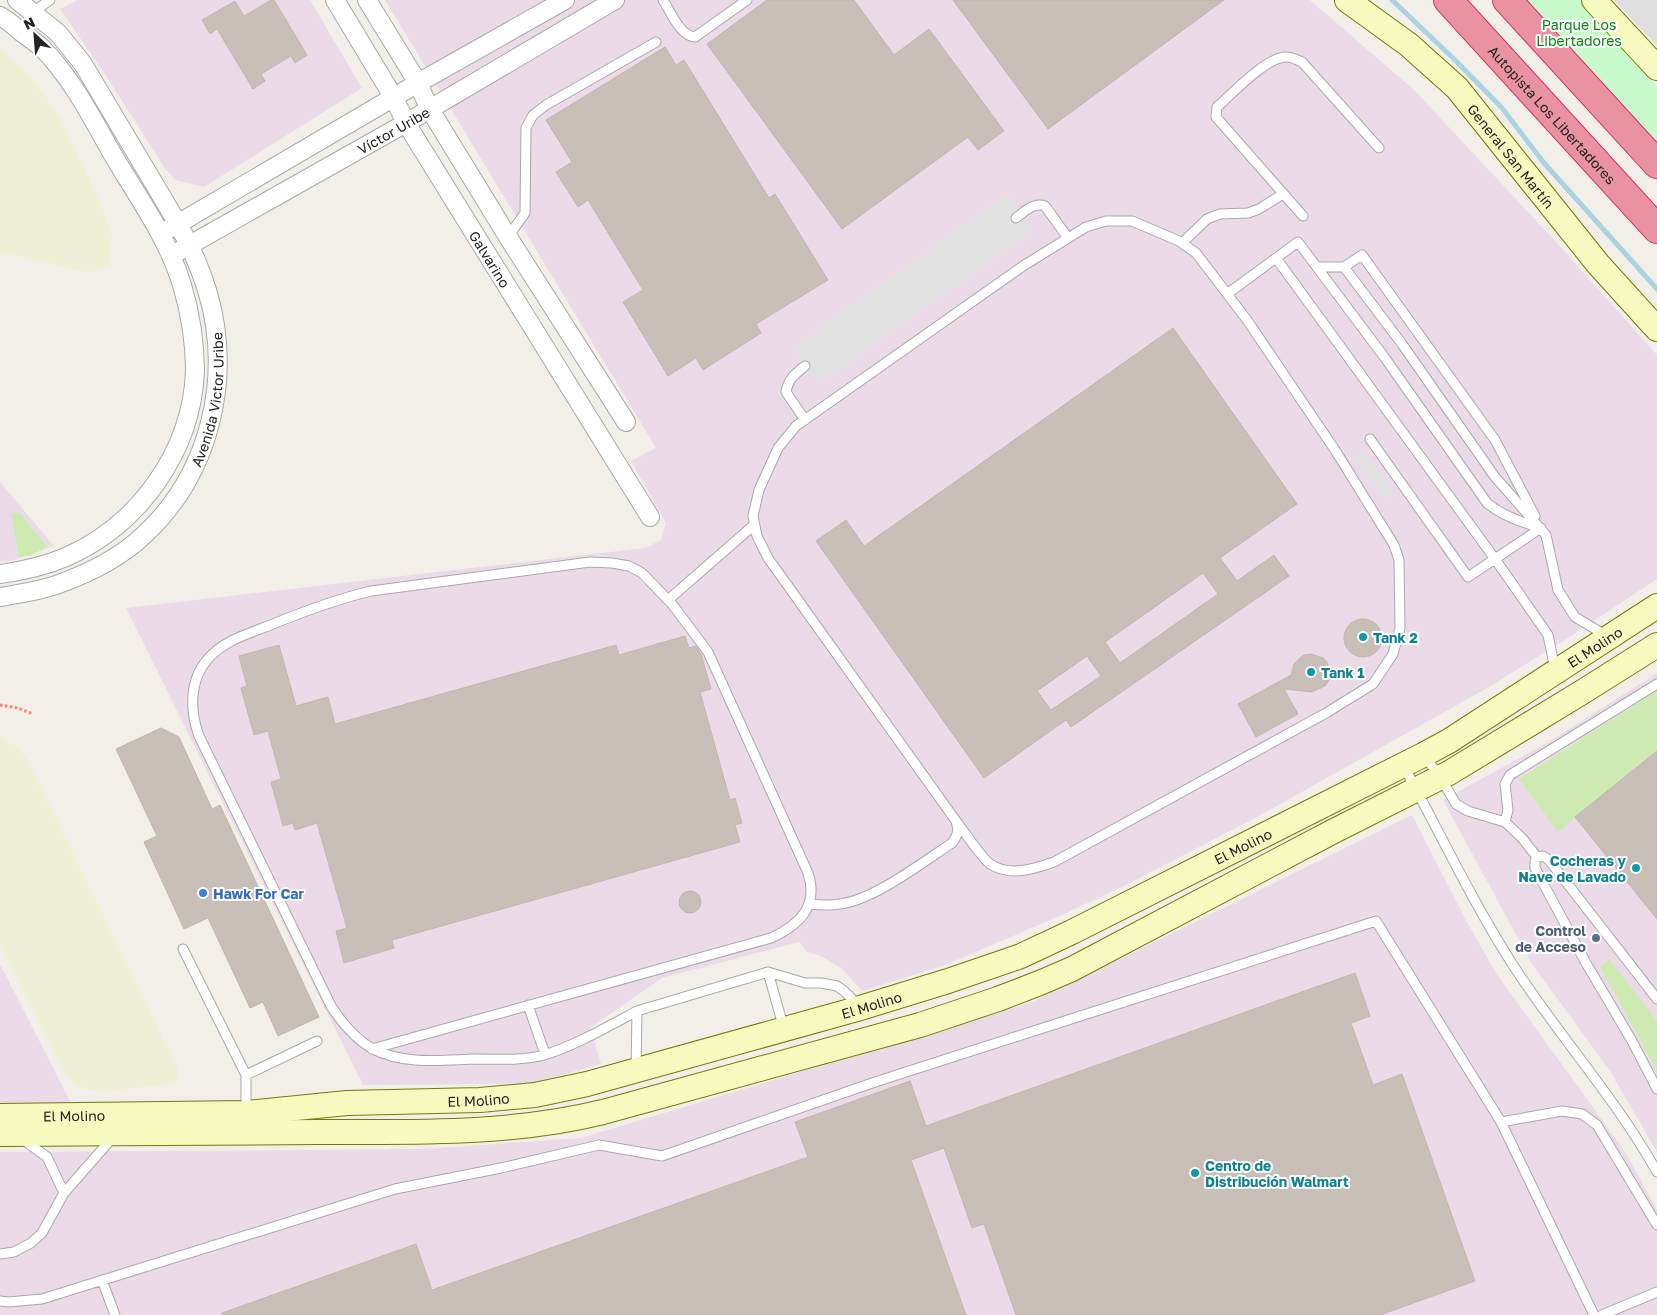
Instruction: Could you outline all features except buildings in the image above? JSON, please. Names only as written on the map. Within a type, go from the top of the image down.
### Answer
[{"type":"highway","name":"Autopista Los Libertadores","points":[[1448,0],[1657,229]]},
{"type":"highway","points":[[1507,0],[1657,164]]},
{"type":"street","name":"Avenida Victor Uribe","points":[[0,597],[35,591],[90,571],[126,549],[144,535],[158,520],[183,486],[196,464],[206,440],[216,395],[218,359],[216,335],[208,292],[190,246],[178,224],[84,64],[58,33],[17,0]]},
{"type":"street","name":"Galvarino","points":[[335,0],[394,98],[406,123],[650,517]]},
{"type":"street","name":"Galvarino","points":[[367,0],[418,83],[429,108],[508,237],[626,422]]},
{"type":"street","name":"Víctor Uribe","points":[[160,235],[418,83],[564,0]]},
{"type":"street","name":"Víctor Uribe","points":[[170,255],[190,246],[406,123],[615,0]]},
{"type":"street","name":"General San Martín","points":[[1348,0],[1409,45],[1457,88],[1598,264],[1657,329]]},
{"type":"street","points":[[1594,0],[1654,60]]},
{"type":"street","name":"Avenida Victor Uribe","points":[[0,16],[42,48],[72,84],[160,235],[170,255],[186,301],[192,328],[194,371],[188,412],[168,464],[158,481],[139,505],[82,549],[36,567],[0,574]]},
{"type":"street","points":[[557,368],[582,352]]},
{"type":"street","name":"El Molino","points":[[5,1128],[117,1124],[347,1103],[480,1100],[535,1095],[570,1088],[662,1063],[857,1009],[948,981],[1017,957],[1072,932],[1449,741],[1657,606]]},
{"type":"street","name":"El Molino","points":[[117,1124],[380,1132],[496,1130],[553,1123],[594,1114],[920,1025],[1022,990],[1072,969],[1440,777],[1584,691],[1657,644]]},
{"type":"street","points":[[1017,957],[1022,960],[1028,969],[1028,980],[1022,990]]},
{"type":"street","points":[[662,1063],[660,1081],[662,1086],[670,1093]]},
{"type":"street","points":[[380,1102],[374,1112],[377,1128],[380,1132]]},
{"type":"lane","points":[[33,12],[50,0]]},
{"type":"lane","points":[[663,0],[684,32],[689,36],[695,37],[747,0]]},
{"type":"lane","points":[[508,237],[524,213],[526,128],[533,115],[546,105],[656,42]]},
{"type":"lane","points":[[1303,216],[1216,118],[1217,107],[1269,62],[1286,57],[1302,62],[1379,148]]},
{"type":"lane","points":[[1182,243],[1207,219],[1220,214],[1248,213],[1259,209],[1283,194]]},
{"type":"lane","points":[[1016,218],[1033,206],[1040,204],[1046,206],[1068,238]]},
{"type":"lane","points":[[1106,221],[1132,221],[1182,243],[1196,253],[1247,320],[1335,450],[1394,545],[1399,560],[1400,628],[1393,654],[1373,684],[1334,708],[1054,862],[1031,870],[1004,870],[989,863],[956,821],[768,558],[757,536],[754,525],[753,516],[759,490],[778,448],[796,426],[1023,266],[1086,227],[1106,221]]},
{"type":"lane","points":[[1227,294],[1298,242],[1385,358],[1486,503],[1509,518],[1541,528]]},
{"type":"lane","points":[[1317,267],[1344,267],[1362,255],[1495,440],[1541,528]]},
{"type":"lane","points":[[1276,258],[1548,635],[1556,672]]},
{"type":"lane","points":[[1344,267],[1402,344],[1495,477],[1546,535],[1558,590],[1575,617],[1609,637]]},
{"type":"lane","points":[[805,366],[787,384],[786,392],[806,420]]},
{"type":"lane","points":[[1370,439],[1468,577],[1541,528]]},
{"type":"lane","points":[[668,600],[754,525]]},
{"type":"lane","points":[[372,1049],[771,938],[787,931],[797,923],[809,904],[812,884],[808,873],[708,652],[668,600],[642,574],[629,566],[612,562],[590,562],[399,587],[347,596],[227,643],[206,660],[193,693],[192,709],[199,736],[331,1006],[342,1023],[372,1049],[388,1055],[417,1060],[526,1059],[545,1054],[591,1035],[637,1011],[768,972],[805,984],[837,986],[844,990],[852,999],[857,1009]]},
{"type":"lane","points":[[1505,822],[1508,810],[1505,784],[1510,775],[1657,684]]},
{"type":"lane","points":[[1413,760],[1440,777],[1456,804],[1468,811],[1505,822],[1522,838],[1537,857]]},
{"type":"lane","points":[[1413,760],[1416,789],[1478,904],[1512,962],[1622,1116],[1657,1172]]},
{"type":"lane","points":[[809,904],[842,904],[860,898],[898,879],[952,843],[957,836],[958,828],[956,821]]},
{"type":"lane","points":[[1537,857],[1543,856],[1549,860],[1657,999]]},
{"type":"lane","points":[[1537,857],[1535,862],[1536,868],[1586,963],[1632,1041],[1657,1089]]},
{"type":"lane","points":[[0,1301],[42,1299],[395,1188],[501,1168],[599,1145],[662,1156],[884,1079],[1376,921],[1501,1122],[1594,1315]]},
{"type":"lane","points":[[183,949],[246,1075],[246,1113]]},
{"type":"lane","points":[[768,972],[784,1029]]},
{"type":"lane","points":[[528,1006],[545,1054]]},
{"type":"lane","points":[[636,1070],[637,1011]]},
{"type":"lane","points":[[246,1075],[317,1041]]},
{"type":"lane","points":[[1501,1122],[1562,1111],[1582,1114],[1597,1125],[1657,1225]]},
{"type":"lane","points":[[0,1254],[14,1252],[31,1243],[42,1232],[64,1193],[117,1124]]},
{"type":"lane","points":[[5,1128],[47,1157],[64,1193]]},
{"type":"lane","points":[[102,1280],[115,1315]]},
{"type":"lane","points":[[1602,1315],[1657,1292]]},
{"type":"path","points":[[0,705],[18,708],[33,714]]},
{"type":"shaded area","points":[[77,0],[310,0],[362,88],[204,187],[175,180],[164,167],[103,71],[60,9]]},
{"type":"shaded area","points":[[385,0],[1310,0],[1414,90],[1558,244],[1657,355],[1657,579],[1568,638],[1489,687],[1259,816],[1122,887],[945,965],[862,991],[841,968],[821,956],[807,952],[799,942],[662,978],[590,1028],[601,1064],[530,1084],[363,1085],[126,608],[645,548],[661,540],[666,523],[631,461],[656,448]]},
{"type":"shaded area","points":[[1614,0],[1657,0],[1657,46]]},
{"type":"shaded area","points":[[1007,195],[1033,231],[820,383],[794,347]]},
{"type":"shaded area","points":[[1364,452],[1394,491],[1385,498],[1355,459]]},
{"type":"shaded area","points":[[0,482],[54,546],[14,560],[0,562]]},
{"type":"shaded area","points":[[1657,673],[1657,1152],[1610,1071],[1532,964],[1443,800],[1547,743]]},
{"type":"shaded area","points":[[1412,815],[1469,926],[1498,976],[1626,1153],[1657,1210],[1657,1315],[0,1315],[0,1152],[423,1149],[581,1138],[1033,1002]]},
{"type":"shaded area","points":[[0,964],[71,1103],[0,1103]]},
{"type":"green space","name":"Parque Los Libertadores","points":[[1521,0],[1579,0],[1657,86],[1657,148]]},
{"type":"green space","points":[[0,48],[31,77],[60,117],[96,193],[112,234],[109,265],[89,273],[0,252]]},
{"type":"green space","points":[[11,513],[20,513],[47,547],[32,555],[19,557]]},
{"type":"green space","points":[[1657,691],[1657,750],[1558,832],[1519,779]]},
{"type":"green space","points":[[0,737],[19,748],[27,759],[178,1069],[179,1077],[172,1084],[99,1092],[78,1087],[65,1074],[0,946]]},
{"type":"green space","points":[[1609,959],[1657,1021],[1657,1070],[1600,967]]},
{"type":"waterway","points":[[1392,0],[1502,108],[1544,163],[1657,289]]},
{"type":"place","name":"Tank 2","points":[[1363,637]]},
{"type":"place","name":"Tank 1","points":[[1311,672]]},
{"type":"place","name":"Cocheras y Nave de Lavado","points":[[1636,868]]},
{"type":"place","name":"Hawk For Car","points":[[203,893]]},
{"type":"place","name":"Control de Acceso","points":[[1596,938]]},
{"type":"place","name":"Centro de Distribución Walmart","points":[[1195,1173]]}]
